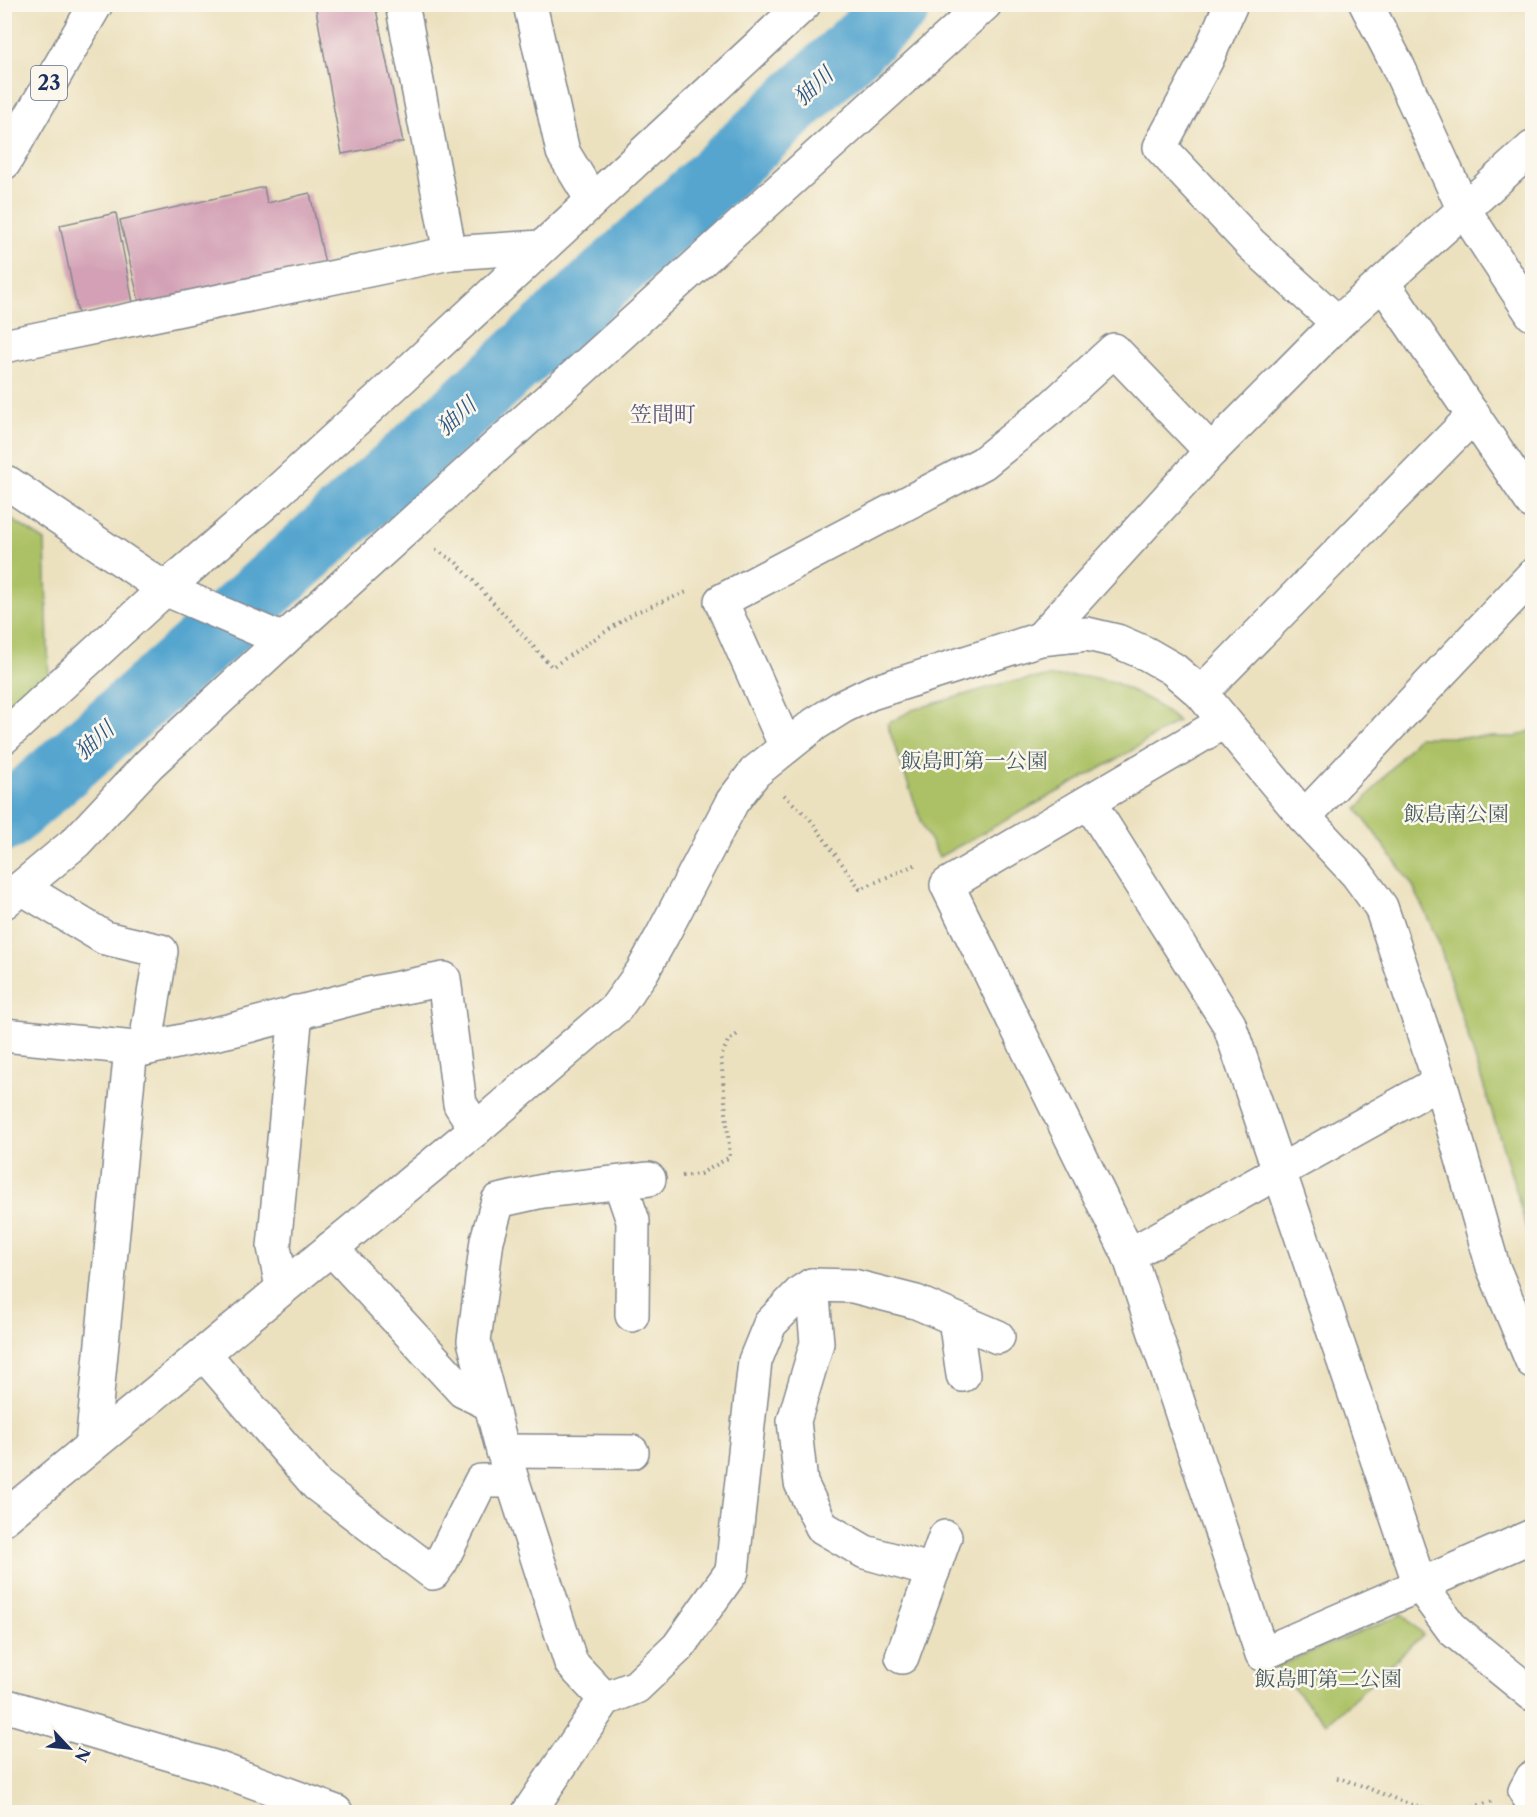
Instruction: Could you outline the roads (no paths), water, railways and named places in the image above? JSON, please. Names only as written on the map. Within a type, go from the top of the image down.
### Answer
[{"type":"street","name":"23","points":[[4,163],[96,4]]},
{"type":"street","points":[[402,4],[450,253]]},
{"type":"street","points":[[4,737],[165,589],[267,501],[804,4]]},
{"type":"street","points":[[92,1444],[138,1048],[161,951],[105,938],[13,895],[76,842],[149,764],[283,640],[985,4]]},
{"type":"street","points":[[1232,4],[1207,59],[1160,147],[1251,244],[1338,323]]},
{"type":"street","points":[[1366,4],[1397,64],[1464,210],[1531,309]]},
{"type":"street","points":[[531,9],[563,153],[592,200]]},
{"type":"street","points":[[1040,639],[1211,451],[1338,323],[1533,148]]},
{"type":"street","points":[[4,346],[450,253],[541,247]]},
{"type":"street","points":[[1383,283],[1533,502]]},
{"type":"street","points":[[786,747],[721,601],[983,463],[1052,408],[1114,350],[1211,451]]},
{"type":"street","points":[[1201,693],[1474,415]]},
{"type":"street","points":[[4,483],[8,483],[165,589],[283,640]]},
{"type":"street","points":[[1304,817],[1533,576]]},
{"type":"street","points":[[4,1518],[476,1129],[616,1008],[642,972],[732,802],[755,772],[815,724],[871,693],[1040,639],[1087,634],[1117,641],[1147,654],[1173,669],[1201,693],[1304,817],[1357,874],[1381,907],[1440,1082],[1493,1267],[1532,1359]]},
{"type":"street","points":[[1224,722],[947,885],[1129,1255],[1262,1654],[1533,1536]]},
{"type":"street","points":[[1089,802],[1229,1024],[1420,1585],[1453,1630],[1533,1694]]},
{"type":"street","points":[[4,1035],[138,1048],[232,1030],[369,994],[444,979],[460,1104],[476,1129]]},
{"type":"street","points":[[282,1287],[274,1247],[296,1012]]},
{"type":"street","points":[[1129,1255],[1440,1082]]},
{"type":"street","points":[[605,1700],[571,1663],[508,1466],[474,1341],[487,1240],[498,1201],[543,1191],[634,1181],[632,1315]]},
{"type":"street","points":[[331,1248],[464,1391],[490,1404]]},
{"type":"street","points":[[812,1285],[817,1343],[794,1421],[801,1483],[822,1527],[865,1552],[933,1571]]},
{"type":"street","points":[[529,1812],[605,1700],[636,1687],[678,1647],[732,1571],[754,1361],[770,1324],[801,1292],[812,1285],[853,1286],[916,1302],[998,1337]]},
{"type":"street","points":[[955,1319],[963,1375]]},
{"type":"street","points":[[204,1354],[317,1485],[433,1573],[441,1562],[482,1481],[508,1466],[632,1452]]},
{"type":"street","points":[[902,1657],[945,1537]]},
{"type":"street","points":[[4,1705],[214,1767],[336,1812]]},
{"type":"waterway","name":"㹨川","points":[[4,820],[456,416],[900,4]]},
{"type":"district","name":"笠間町","points":[[663,414]]},
{"type":"park label","name":"飯島町第一公園","points":[[974,761]]},
{"type":"park label","name":"飯島南公園","points":[[1456,814]]},
{"type":"park label","name":"飯島町第二公園","points":[[1328,1679]]}]
